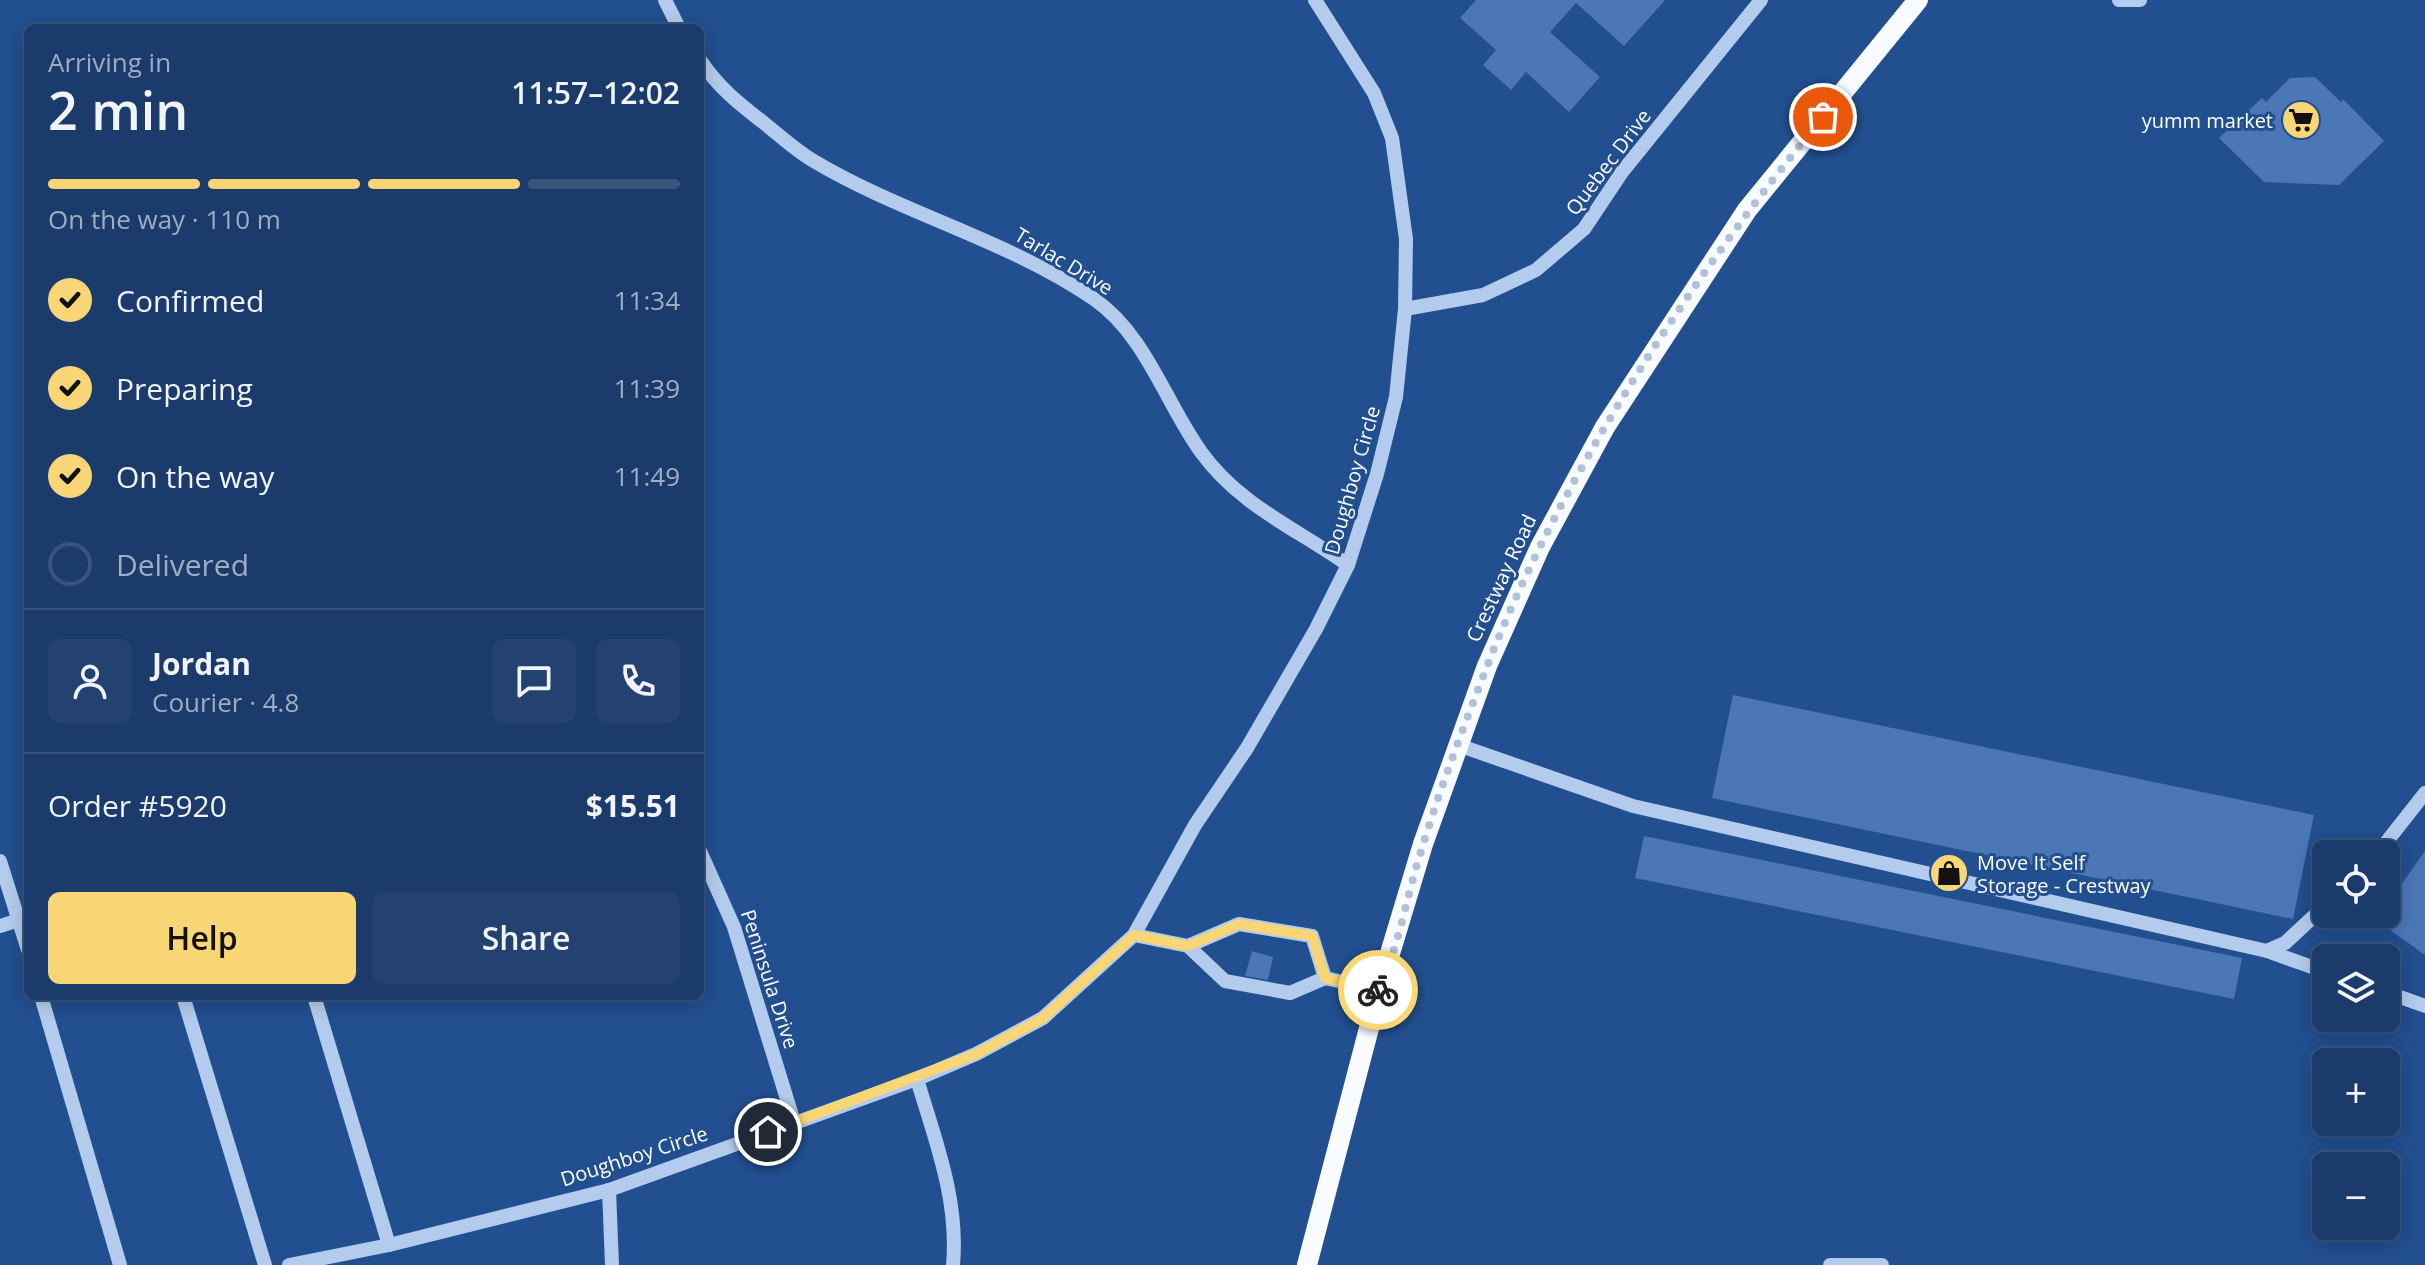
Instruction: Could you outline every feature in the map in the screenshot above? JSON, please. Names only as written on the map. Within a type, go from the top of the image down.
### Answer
[{"type":"main road","name":"Crestway Road","points":[[1307,1265],[1379,990],[1423,844],[1487,666],[1540,547],[1605,427],[1747,210],[1918,0]]},
{"type":"street","points":[[665,0],[677,24]]},
{"type":"street","name":"Doughboy Circle","points":[[289,1265],[389,1245],[609,1190],[917,1079],[976,1054],[1043,1018],[1134,935],[1195,825],[1247,748],[1316,629],[1348,565],[1377,474],[1396,397],[1405,309],[1406,239],[1392,138],[1374,93],[1315,0]]},
{"type":"street","name":"Quebec Drive","points":[[1405,309],[1483,295],[1536,270],[1584,229],[1622,172],[1761,0]]},
{"type":"street","points":[[2119,0],[2140,0]]},
{"type":"street","name":"Tarlac Drive","points":[[704,66],[718,88],[810,159],[875,193],[984,238],[1097,301],[1130,333],[1201,452],[1237,492],[1275,521],[1310,538],[1348,565]]},
{"type":"street","points":[[1458,745],[1633,806],[2267,951],[2312,967]]},
{"type":"street","points":[[2388,840],[2425,793]]},
{"type":"street","name":"Peninsula Drive","points":[[704,860],[734,927],[794,1122]]},
{"type":"street","points":[[0,861],[24,919],[0,926]]},
{"type":"street","points":[[2267,951],[2285,943],[2312,918]]},
{"type":"street","points":[[1188,946],[1239,924],[1312,936],[1325,978]]},
{"type":"street","points":[[1134,935],[1188,946],[1225,981],[1290,993],[1325,978],[1379,990]]},
{"type":"street","points":[[2400,997],[2425,1006]]},
{"type":"street","points":[[42,1000],[120,1265]]},
{"type":"street","points":[[184,1000],[265,1265]]},
{"type":"street","points":[[315,1000],[389,1245]]},
{"type":"street","points":[[917,1079],[950,1192],[955,1241],[953,1265]]},
{"type":"street","points":[[609,1190],[612,1265]]},
{"type":"street","points":[[1830,1265],[1882,1265]]},
{"type":"building","points":[[1476,0],[1665,0],[1624,46],[1576,3],[1550,32],[1600,77],[1569,112],[1526,72],[1511,90],[1483,65],[1496,50],[1460,18]]},
{"type":"building","name":"yumm market","points":[[2315,77],[2341,102],[2343,99],[2384,141],[2339,185],[2264,182],[2219,138],[2262,98],[2266,102],[2290,78]]},
{"type":"building","points":[[1733,695],[2314,815],[2293,919],[1712,798]]},
{"type":"building","points":[[1644,836],[2242,958],[2234,999],[1635,878]]},
{"type":"building","points":[[2425,851],[2425,955],[2387,928],[2400,928],[2400,886]]},
{"type":"building","points":[[1252,951],[1273,957],[1268,980],[1245,976]]},
{"type":"way so far","points":[[1378,990],[1423,844],[1487,666],[1540,547],[1605,427],[1747,210],[1823,117]]},
{"type":"place","name":"yumm market","points":[[2301,120]]},
{"type":"place","name":"Move It Self Storage - Crestway","points":[[1949,873]]},
{"type":"route","points":[[768,1132],[917,1079],[976,1054],[1043,1018],[1134,935],[1188,946],[1239,924],[1312,936],[1325,978],[1378,990]]}]
